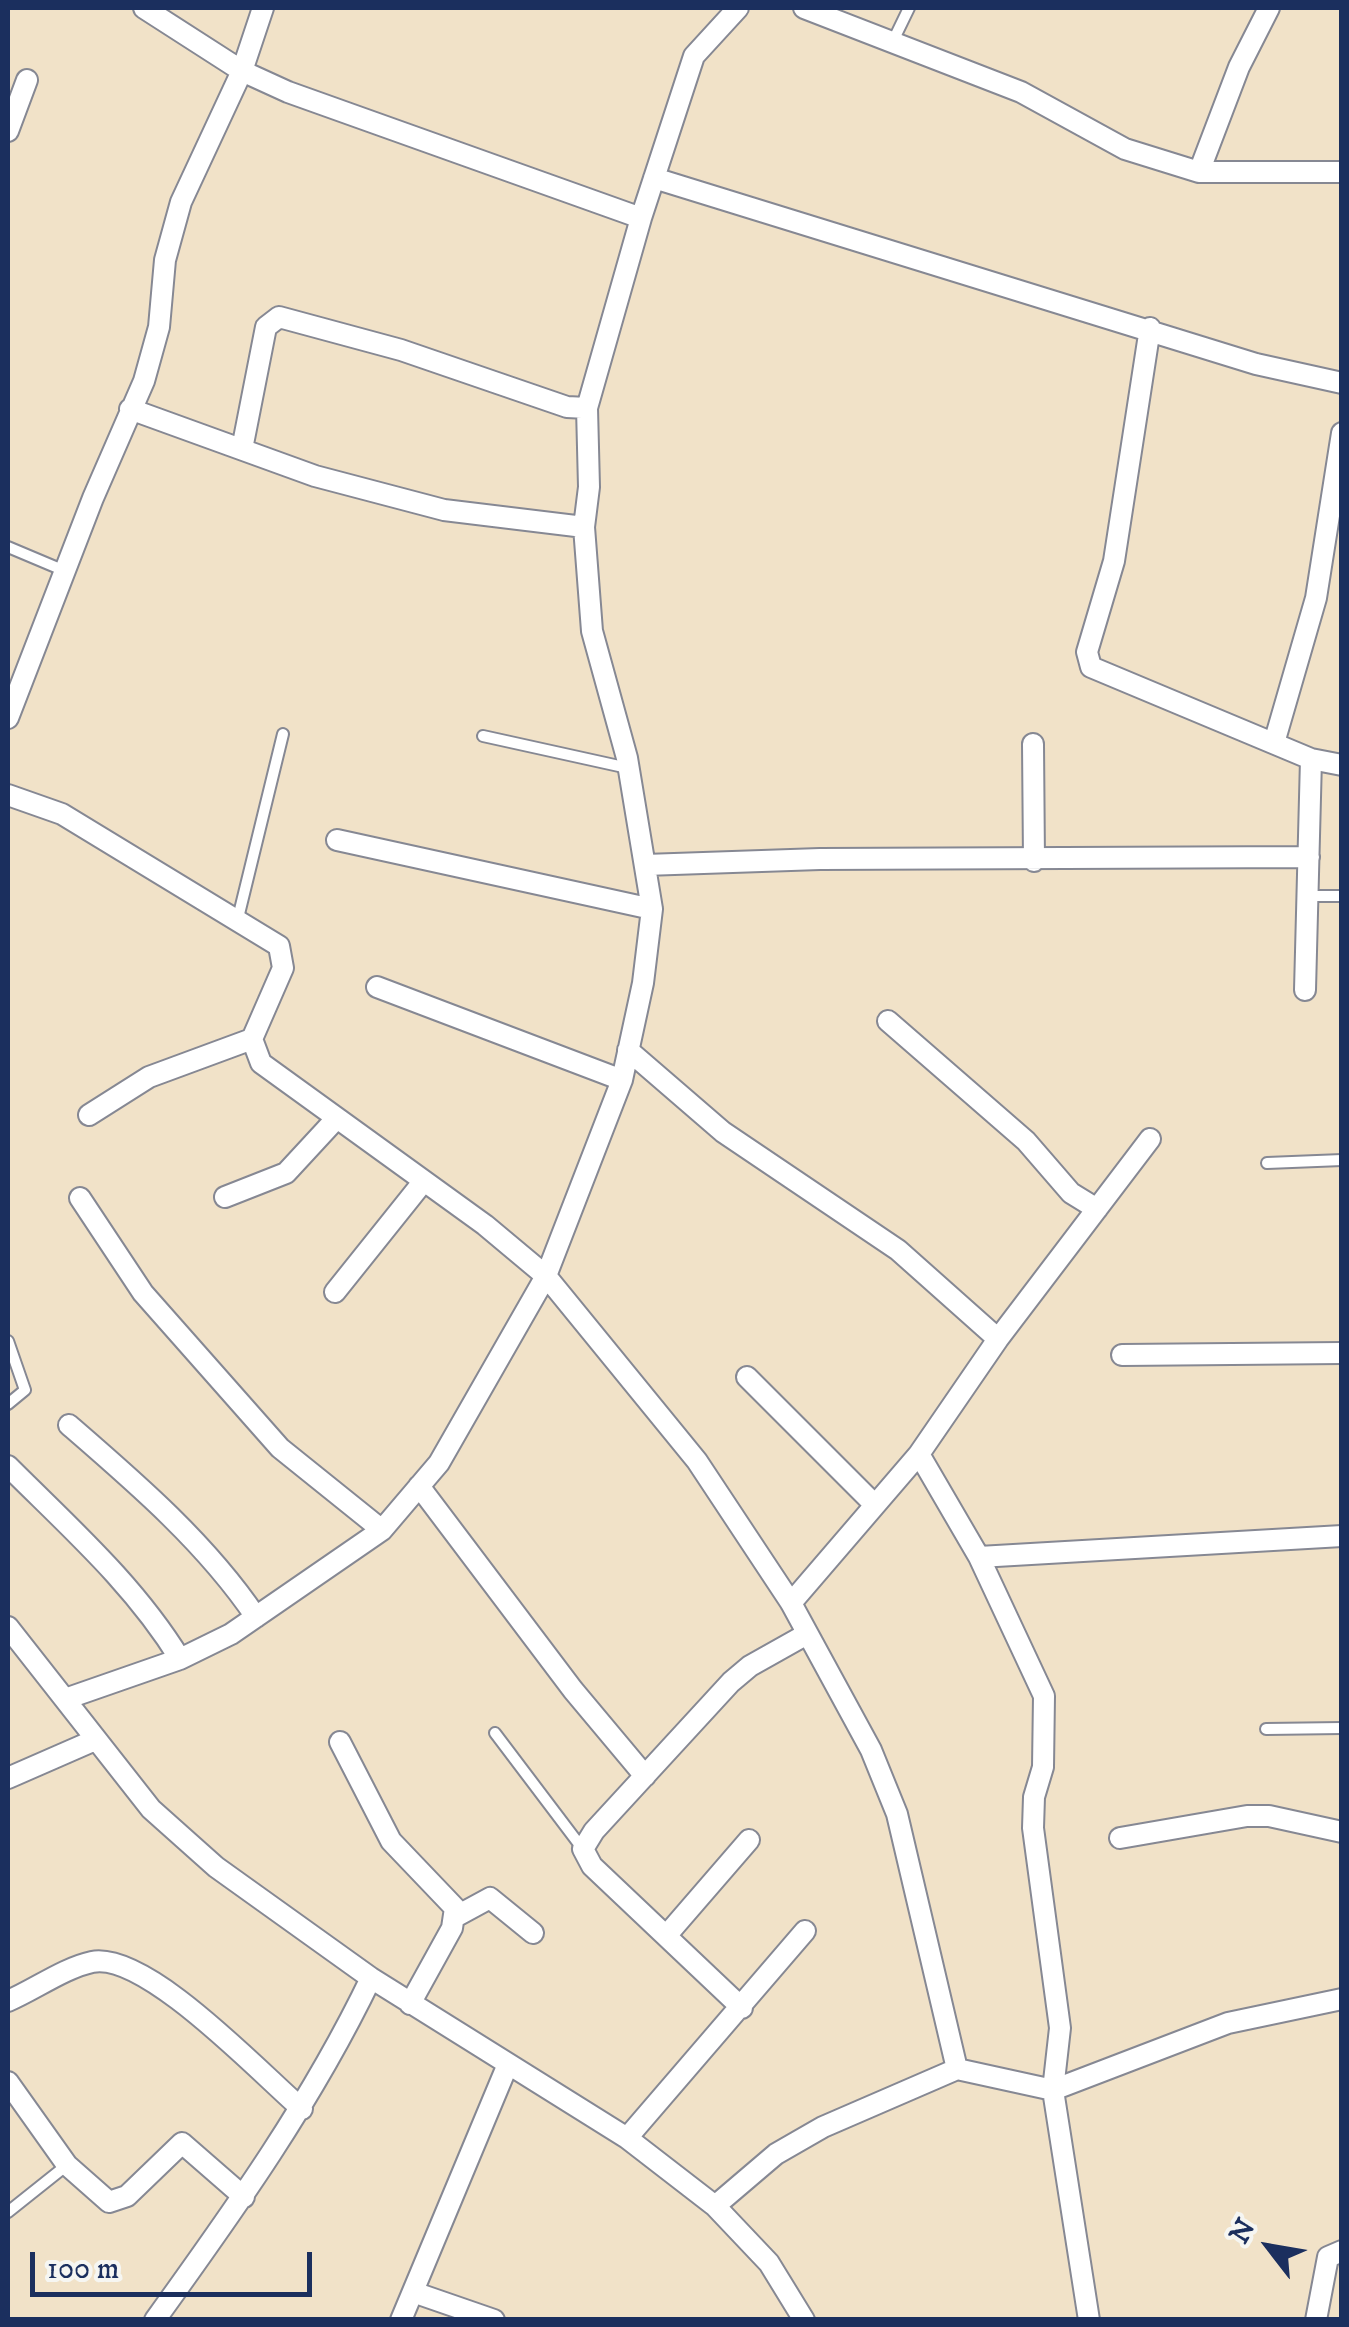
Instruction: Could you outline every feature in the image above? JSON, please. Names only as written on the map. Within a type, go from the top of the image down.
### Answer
[{"type":"street","points":[[144,8],[242,71],[288,92],[641,218]]},
{"type":"street","points":[[8,718],[11,688],[66,571],[144,381],[160,327],[165,260],[181,202],[242,71],[264,8]]},
{"type":"street","points":[[68,1698],[180,1659],[256,1617],[382,1530],[438,1463],[546,1276],[622,1080],[652,909],[629,768],[592,632],[584,527],[589,487],[587,408],[641,218],[694,56],[738,8]]},
{"type":"street","points":[[804,8],[1021,92],[1125,149],[1199,172],[1342,172]]},
{"type":"street","points":[[1199,172],[1239,66],[1269,8]]},
{"type":"street","points":[[8,131],[27,80]]},
{"type":"street","points":[[654,178],[1150,328],[1256,364],[1342,383]]},
{"type":"street","points":[[242,449],[266,327],[278,317],[401,350],[566,407],[587,408]]},
{"type":"street","points":[[1150,328],[1114,561],[1088,660],[1095,670],[1112,678],[1311,759],[1342,764]]},
{"type":"street","points":[[130,409],[315,476],[444,510],[584,527]]},
{"type":"street","points":[[1274,743],[1316,598],[1342,433]]},
{"type":"street","points":[[1033,744],[1034,860]]},
{"type":"street","points":[[1305,990],[1311,759]]},
{"type":"street","points":[[8,795],[62,814],[238,918],[284,953],[283,968],[252,1039],[260,1063],[546,1276],[697,1461],[792,1603],[871,1750],[897,1814],[957,2069]]},
{"type":"street","points":[[337,840],[652,909]]},
{"type":"street","points":[[645,865],[820,859],[1309,857]]},
{"type":"street","points":[[377,987],[622,1080]]},
{"type":"street","points":[[888,1021],[1026,1141],[1071,1193],[1097,1210]]},
{"type":"street","points":[[89,1115],[149,1077],[252,1039]]},
{"type":"street","points":[[628,1050],[723,1132],[898,1250],[998,1338]]},
{"type":"street","points":[[225,1196],[286,1172],[335,1120]]},
{"type":"street","points":[[792,1603],[919,1454],[998,1338],[1150,1139]]},
{"type":"street","points":[[335,1292],[423,1182]]},
{"type":"street","points":[[80,1198],[143,1293],[280,1448],[382,1530]]},
{"type":"street","points":[[1122,1356],[1342,1352]]},
{"type":"street","points":[[747,1377],[875,1506]]},
{"type":"street","points":[[69,1425],[128,1476],[230,1578],[256,1617]]},
{"type":"street","points":[[919,1454],[979,1557],[1044,1696],[1043,1767],[1034,1797],[1033,1828],[1060,2028],[1053,2090],[1089,2320]]},
{"type":"street","points":[[8,1466],[120,1578],[154,1618],[180,1659]]},
{"type":"street","points":[[419,1486],[540,1647],[645,1776]]},
{"type":"street","points":[[979,1557],[1342,1536]]},
{"type":"street","points":[[8,1626],[151,1809],[216,1867],[370,1978],[627,2138],[715,2206],[769,2264],[804,2320]]},
{"type":"street","points":[[742,2008],[592,1866],[583,1849],[645,1776],[750,1666],[807,1634]]},
{"type":"street","points":[[8,1778],[95,1740]]},
{"type":"street","points":[[340,1742],[382,1817],[391,1842],[447,1898],[455,1917]]},
{"type":"street","points":[[1120,1838],[1247,1816],[1269,1816],[1342,1832]]},
{"type":"street","points":[[666,1936],[750,1840]]},
{"type":"street","points":[[410,2004],[455,1917],[490,1898],[533,1932]]},
{"type":"street","points":[[627,2138],[805,1932]]},
{"type":"street","points":[[8,2000],[92,1962],[112,1965],[175,1994],[302,2109]]},
{"type":"street","points":[[155,2320],[302,2109],[370,1978]]},
{"type":"street","points":[[715,2206],[776,2154],[822,2127],[957,2069],[1053,2090],[1228,2022],[1342,1999]]},
{"type":"street","points":[[401,2320],[508,2064]]},
{"type":"street","points":[[8,2082],[67,2166],[108,2202],[116,2203],[182,2143],[244,2197]]},
{"type":"street","points":[[1316,2320],[1328,2257],[1342,2251]]},
{"type":"street","points":[[414,2292],[494,2320]]},
{"type":"lane","points":[[893,40],[909,8]]},
{"type":"lane","points":[[8,547],[66,571]]},
{"type":"lane","points":[[238,918],[283,734]]},
{"type":"lane","points":[[483,736],[629,768]]},
{"type":"lane","points":[[1308,896],[1342,896]]},
{"type":"lane","points":[[1268,1163],[1342,1160]]},
{"type":"lane","points":[[8,1342],[25,1390],[8,1404]]},
{"type":"lane","points":[[1266,1729],[1342,1728]]},
{"type":"lane","points":[[494,1733],[583,1849]]},
{"type":"lane","points":[[8,2212],[67,2166]]}]
